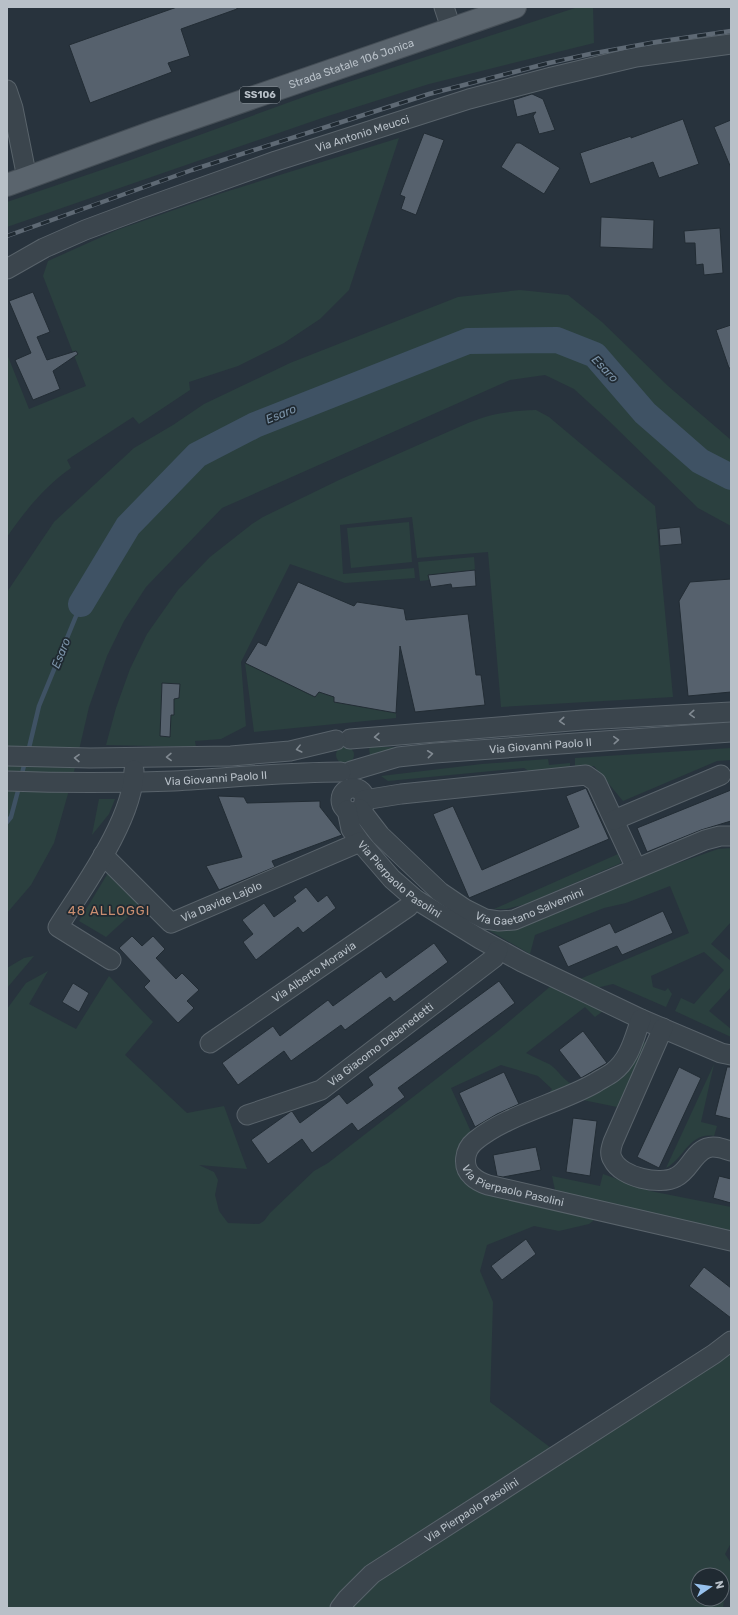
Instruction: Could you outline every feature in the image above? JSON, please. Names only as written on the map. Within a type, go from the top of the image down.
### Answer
[{"type":"main road","name":"Strada Statale 106 Jonica","points":[[7,185],[451,28],[515,7]]},
{"type":"street","points":[[444,7],[451,28]]},
{"type":"street","name":"Via Antonio Meucci","points":[[7,269],[51,245],[144,208],[276,161],[469,99],[543,79],[636,57],[731,44]]},
{"type":"street","points":[[7,90],[13,108],[27,178]]},
{"type":"street","name":"Via Giovanni Paolo II","points":[[7,756],[125,758],[231,756],[282,752],[343,739],[583,720],[731,712]]},
{"type":"street","name":"Via Giovanni Paolo II","points":[[7,781],[125,781],[233,778],[292,772],[346,771],[398,757],[731,732]]},
{"type":"street","points":[[343,739],[358,746],[361,757],[359,763],[346,771],[331,767],[327,757],[329,747],[343,739]]},
{"type":"street","points":[[354,800],[371,773],[398,757]]},
{"type":"street","points":[[111,960],[58,927],[103,855],[127,810],[125,758]]},
{"type":"street","name":"Via Gaetano Salvemini","points":[[292,772],[328,783],[354,800],[380,835],[422,876],[440,892],[465,909],[485,919],[499,921],[514,920],[705,840],[720,836],[731,836]]},
{"type":"street","points":[[354,800],[586,775],[596,782],[636,868]]},
{"type":"street","points":[[614,820],[721,775]]},
{"type":"street","name":"Via Pierpaolo Pasolini","points":[[354,800],[351,829],[360,842],[392,879],[415,899],[498,950],[641,1019],[721,1053],[731,1055]]},
{"type":"street","name":"Via Davide Lajolo","points":[[103,855],[171,923],[360,842]]},
{"type":"street","name":"Via Alberto Moravia","points":[[210,1043],[408,907],[415,899]]},
{"type":"street","name":"Via Giacomo Debenedetti","points":[[247,1115],[321,1090],[494,958],[498,950]]},
{"type":"street","name":"Via Pierpaolo Pasolini","points":[[641,1019],[624,1062],[613,1073],[583,1090],[502,1124],[480,1138],[470,1146],[467,1152],[466,1165],[468,1171],[479,1182],[488,1185],[731,1241]]},
{"type":"street","points":[[663,1028],[613,1142],[610,1151],[612,1159],[625,1172],[652,1181],[660,1181],[675,1178],[681,1175],[700,1151],[714,1147],[731,1151]]},
{"type":"street","name":"Via Pierpaolo Pasolini","points":[[340,1608],[347,1598],[372,1574],[714,1354],[731,1341]]},
{"type":"green space","points":[[578,7],[593,7],[594,43],[429,84],[325,117],[7,227],[7,202],[128,161],[312,94]]},
{"type":"green space","points":[[399,138],[349,290],[320,319],[284,343],[238,366],[189,382],[190,390],[139,424],[133,417],[67,460],[71,468],[44,491],[7,537],[7,354],[29,409],[86,386],[43,276],[48,261],[117,230],[222,193]]},
{"type":"green space","points":[[520,290],[568,295],[602,322],[668,386],[731,440],[731,526],[698,508],[574,389],[545,375],[510,380],[222,508],[146,587],[124,621],[107,656],[89,707],[73,776],[54,843],[31,885],[7,913],[7,592],[54,522],[134,448],[173,425],[204,404],[290,363],[458,297]]},
{"type":"green space","points":[[536,410],[549,417],[655,506],[673,697],[501,707],[488,552],[417,558],[412,517],[340,525],[343,574],[414,568],[415,578],[345,583],[290,564],[241,662],[246,726],[221,739],[195,741],[196,747],[106,745],[116,708],[130,669],[147,634],[178,590],[210,557],[252,524],[263,517],[339,480],[468,423],[502,413]]},
{"type":"green space","points":[[409,522],[412,562],[351,568],[347,528]]},
{"type":"green space","points":[[474,557],[475,570],[429,575],[429,580],[420,581],[418,562]]},
{"type":"green space","points":[[245,663],[315,697],[319,692],[334,697],[334,702],[396,713],[396,718],[254,732]]},
{"type":"green space","points":[[345,746],[351,749],[354,755],[351,761],[345,764],[339,761],[336,755],[339,749]]},
{"type":"green space","points":[[369,747],[399,747],[370,756]]},
{"type":"green space","points":[[731,748],[731,760],[717,761],[623,801],[594,766],[575,767],[575,758]]},
{"type":"green space","points":[[548,759],[549,765],[570,763],[570,767],[529,771],[524,768],[388,781],[381,776],[482,764]]},
{"type":"green space","points":[[99,799],[115,799],[109,814],[92,835]]},
{"type":"green space","points":[[731,848],[731,922],[711,944],[731,961],[731,987],[709,1011],[731,1029],[731,1037],[675,1011],[681,998],[694,1004],[724,970],[704,952],[651,976],[653,987],[665,991],[668,988],[672,994],[666,1007],[613,984],[596,988],[580,979],[689,933],[670,886],[626,903],[604,908],[535,935],[530,954],[485,928],[517,928],[667,867],[718,849]]},
{"type":"green space","points":[[618,854],[621,863],[526,904],[506,909],[494,909]]},
{"type":"green space","points":[[108,873],[140,906],[106,937],[79,921]]},
{"type":"green space","points":[[34,956],[7,988],[7,968],[24,958]]},
{"type":"green space","points":[[48,971],[29,1004],[76,1029],[109,976],[153,1022],[125,1055],[187,1113],[224,1106],[247,1169],[199,1165],[214,1172],[218,1180],[215,1195],[219,1211],[228,1223],[259,1224],[264,1221],[270,1213],[314,1171],[328,1163],[498,1031],[552,985],[603,1011],[595,1017],[585,1007],[526,1053],[549,1064],[565,1079],[578,1087],[546,1096],[552,1089],[538,1076],[501,1065],[451,1088],[472,1134],[459,1169],[594,1218],[589,1224],[559,1231],[534,1226],[487,1245],[480,1271],[493,1302],[490,1402],[559,1454],[731,1352],[731,1543],[725,1554],[731,1563],[731,1589],[730,1567],[690,1567],[690,1607],[723,1608],[7,1608],[7,1009],[26,983]]},
{"type":"green space","points":[[642,1041],[647,1043],[617,1107],[578,1099]]},
{"type":"green space","points":[[714,1064],[701,1122],[717,1126],[714,1136],[698,1138],[687,1147],[678,1159],[666,1168]]},
{"type":"green space","points":[[603,1174],[650,1191],[731,1207],[731,1234],[555,1190],[552,1176],[600,1186]]},
{"type":"building","points":[[177,7],[237,7],[237,9],[181,29],[190,56],[168,63],[172,72],[90,103],[69,45]]},
{"type":"building","points":[[532,94],[543,99],[555,130],[539,134],[533,116],[536,112],[517,117],[513,100]]},
{"type":"building","points":[[683,119],[699,164],[659,178],[653,162],[590,184],[580,153],[631,136],[631,138]]},
{"type":"building","points":[[731,120],[731,168],[714,127]]},
{"type":"building","points":[[424,133],[444,140],[416,215],[401,209],[405,197],[400,195]]},
{"type":"building","points":[[516,143],[520,143],[560,168],[544,194],[501,167]]},
{"type":"building","points":[[601,217],[654,220],[653,249],[600,247]]},
{"type":"building","points":[[720,228],[723,273],[704,275],[703,264],[696,265],[695,243],[685,243],[684,231]]},
{"type":"building","points":[[33,292],[50,332],[37,337],[47,360],[76,351],[78,354],[53,371],[60,389],[33,400],[15,360],[31,353],[9,301]]},
{"type":"building","points":[[731,325],[731,368],[729,368],[716,330]]},
{"type":"building","points":[[680,527],[682,544],[660,546],[659,529]]},
{"type":"building","points":[[475,570],[476,586],[452,588],[451,584],[431,587],[428,575]]},
{"type":"building","points":[[731,579],[731,692],[688,696],[679,601],[690,582]]},
{"type":"building","points":[[298,582],[354,606],[357,602],[404,609],[406,620],[468,614],[476,675],[481,675],[485,705],[415,712],[400,646],[396,713],[334,702],[334,697],[319,692],[315,697],[245,663],[258,642],[266,646]]},
{"type":"building","points":[[162,683],[180,684],[179,698],[174,699],[174,715],[171,715],[170,737],[160,736]]},
{"type":"building","points":[[586,788],[609,839],[469,898],[433,814],[453,806],[482,870],[579,827],[566,796]]},
{"type":"building","points":[[731,790],[731,821],[701,830],[647,852],[637,828]]},
{"type":"building","points":[[218,796],[244,797],[247,803],[320,801],[320,807],[342,835],[272,861],[275,867],[219,890],[206,866],[242,857]]},
{"type":"building","points":[[306,887],[318,902],[327,895],[336,908],[303,933],[298,927],[256,960],[243,942],[253,934],[242,920],[264,903],[274,917],[296,901],[293,897]]},
{"type":"building","points":[[663,911],[673,933],[622,955],[617,946],[568,967],[558,946],[610,923],[615,933]]},
{"type":"building","points":[[132,936],[142,946],[153,936],[165,949],[156,958],[176,979],[182,973],[199,990],[187,1001],[194,1008],[178,1023],[144,987],[150,981],[119,948]]},
{"type":"building","points":[[434,943],[448,962],[394,1002],[390,997],[345,1030],[341,1025],[291,1061],[284,1051],[238,1085],[222,1063],[273,1026],[280,1036],[328,1000],[333,1006],[381,971],[386,978]]},
{"type":"building","points":[[499,981],[515,1003],[398,1088],[405,1097],[358,1131],[352,1123],[312,1153],[302,1139],[268,1164],[251,1140],[292,1111],[300,1123],[339,1094],[347,1104],[373,1085],[368,1077]]},
{"type":"building","points":[[73,983],[89,993],[79,1012],[62,1002]]},
{"type":"building","points":[[583,1031],[607,1063],[581,1078],[559,1050]]},
{"type":"building","points":[[679,1067],[701,1078],[659,1168],[637,1157]]},
{"type":"building","points":[[727,1067],[731,1067],[731,1119],[715,1115]]},
{"type":"building","points":[[504,1072],[519,1104],[497,1114],[475,1127],[459,1093]]},
{"type":"building","points":[[573,1118],[597,1121],[590,1176],[566,1172]]},
{"type":"building","points":[[536,1147],[541,1170],[503,1177],[497,1176],[493,1155]]},
{"type":"building","points":[[719,1176],[731,1179],[731,1203],[713,1198]]},
{"type":"building","points":[[526,1239],[536,1254],[502,1280],[491,1266]]},
{"type":"building","points":[[704,1267],[731,1288],[731,1318],[689,1286]]},
{"type":"waterway","name":"Esaro","points":[[81,604],[128,526],[197,455],[255,425],[468,341],[557,340],[595,355],[645,413],[700,461],[731,477]]},
{"type":"waterway","name":"Esaro","points":[[28,752],[39,706],[81,604]]},
{"type":"waterway","name":"Esaro","points":[[21,778],[25,761]]},
{"type":"waterway","name":"Esaro","points":[[7,822],[11,817],[19,787]]},
{"type":"railway","points":[[7,236],[192,170],[429,94],[590,54],[656,42],[731,31]]},
{"type":"district","name":"48 ALLOGGI","points":[[109,910]]}]
